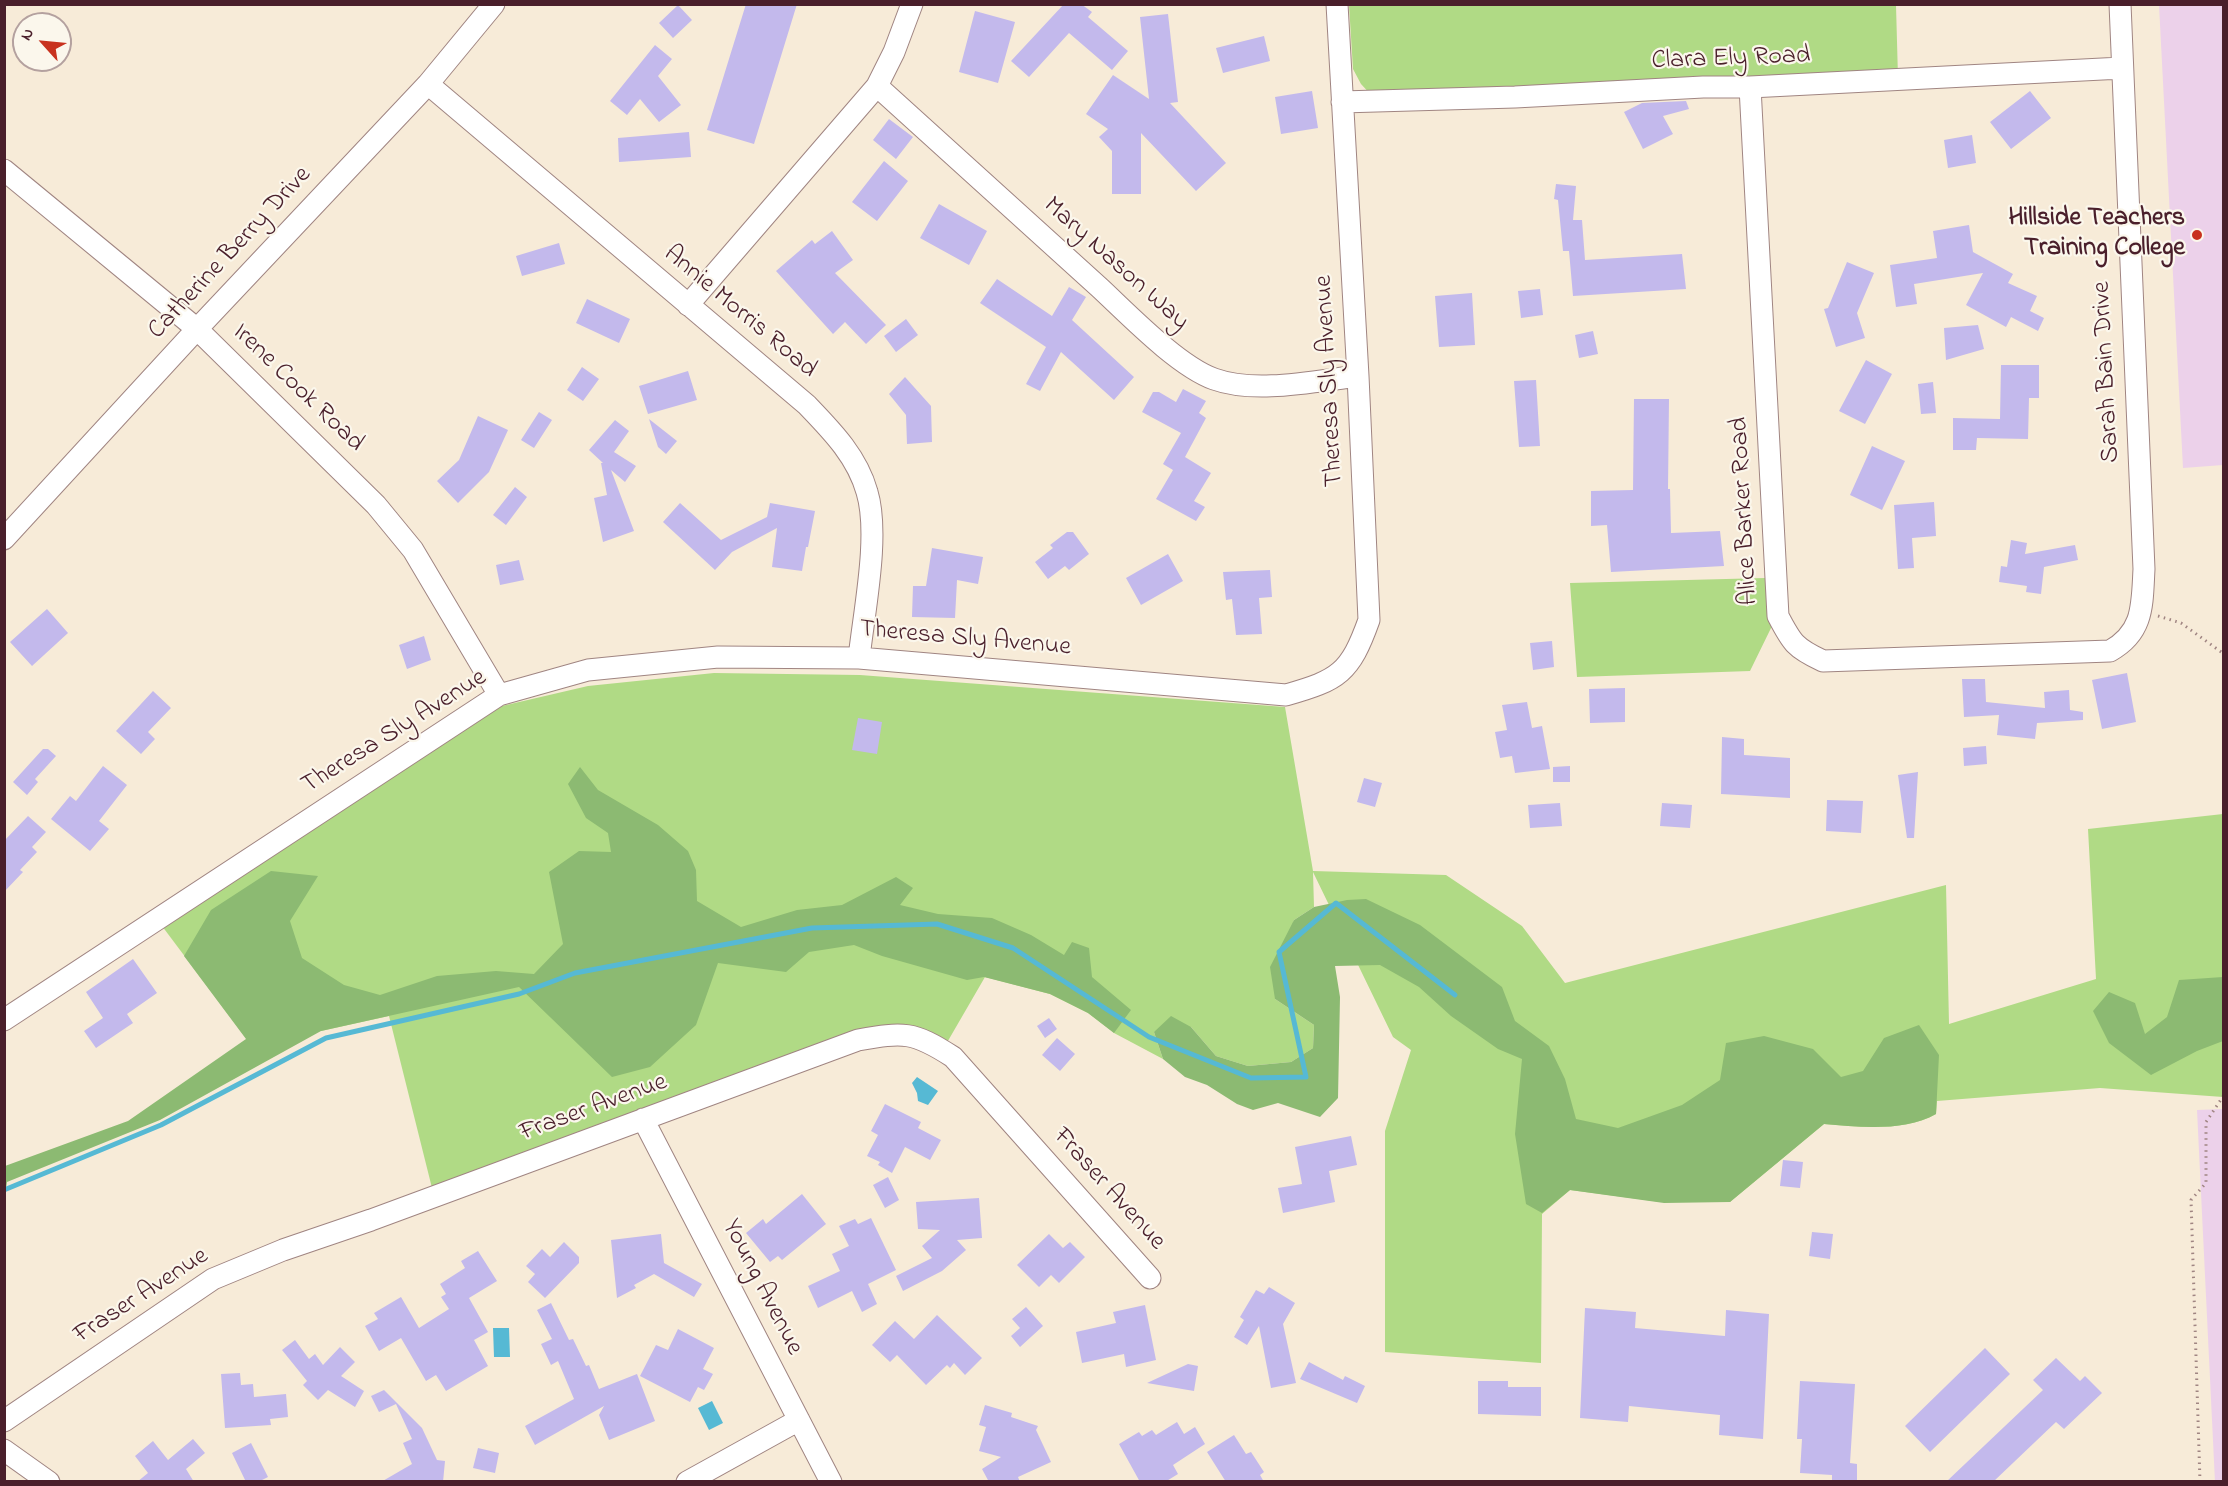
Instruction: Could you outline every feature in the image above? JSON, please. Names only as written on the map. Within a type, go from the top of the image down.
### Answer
[{"type":"street","name":"Catherine Berry Drive","points":[[4,539],[197,329],[428,84],[494,4]]},
{"type":"street","points":[[688,305],[877,86],[894,52],[912,4]]},
{"type":"street","name":"Theresa Sly Avenue","points":[[4,1020],[500,695],[588,670],[718,657],[859,658],[1286,695],[1316,686],[1335,677],[1350,661],[1360,644],[1369,620],[1337,4]]},
{"type":"street","name":"Sarah Bain Drive","points":[[2109,651],[2121,645],[2132,633],[2142,610],[2144,569],[2120,4]]},
{"type":"street","name":"Clara Ely Road","points":[[1342,102],[1750,87],[2122,68]]},
{"type":"street","name":"Annie Morris Road","points":[[428,84],[807,405],[837,436],[861,477],[869,504],[871,550],[859,658]]},
{"type":"street","name":"Mary Nason Way","points":[[877,86],[1126,312],[1192,368],[1212,379],[1255,387],[1358,376]]},
{"type":"street","name":"Alice Barker Road","points":[[1750,87],[1778,616],[1791,640],[1802,651],[1823,661],[2109,651]]},
{"type":"street","name":"Irene Cook Road","points":[[4,170],[197,329],[376,505],[413,550],[500,695]]},
{"type":"street","name":"Fraser Avenue","points":[[4,1421],[213,1279],[283,1250],[858,1040],[897,1033],[927,1040],[953,1057],[1150,1278]]},
{"type":"street","name":"Young Avenue","points":[[643,1119],[831,1482]]},
{"type":"street","points":[[687,1482],[799,1420]]},
{"type":"street","points":[[4,1450],[49,1482]]},
{"type":"path","points":[[2142,610],[2181,623],[2223,654]]},
{"type":"path","points":[[2200,1482],[2191,1200],[2206,1183],[2206,1122],[2223,1095]]},
{"type":"shaded area","name":"Hillside Teachers Training College","points":[[2159,5],[2223,5],[2223,465],[2183,468]]},
{"type":"shaded area","points":[[2223,1109],[2224,1481],[2215,1482],[2197,1110]]},
{"type":"green space","points":[[1349,5],[1896,5],[1898,78],[1373,97],[1361,84],[1353,69]]},
{"type":"green space","points":[[1765,578],[1772,626],[1750,671],[1577,677],[1570,583]]},
{"type":"green space","points":[[714,673],[860,675],[1285,707],[1313,871],[1446,875],[1522,926],[1565,983],[1946,885],[1949,1024],[2096,979],[2088,829],[2223,814],[2223,1097],[2100,1088],[1937,1101],[1936,1114],[1910,1124],[1882,1127],[1824,1124],[1730,1202],[1661,1202],[1570,1190],[1542,1214],[1541,1363],[1385,1352],[1385,1131],[1411,1050],[1393,1037],[1313,872],[1314,907],[1294,920],[1275,999],[1314,1025],[1313,1048],[1291,1062],[1248,1066],[1216,1056],[1191,1027],[1154,1032],[1163,1059],[1114,1033],[1088,1013],[1050,994],[985,977],[945,1046],[898,1028],[433,1192],[389,1016],[321,1031],[246,1038],[162,926],[502,706],[588,686]]},
{"type":"green space","points":[[580,767],[598,790],[658,825],[688,851],[696,870],[697,901],[741,927],[797,910],[842,905],[896,877],[913,888],[900,905],[938,914],[992,918],[1031,935],[1064,955],[1072,942],[1089,948],[1092,977],[1131,1010],[1114,1033],[1088,1013],[1050,994],[984,977],[967,980],[882,956],[854,945],[809,952],[786,972],[718,963],[696,1025],[650,1067],[612,1077],[519,987],[321,1031],[160,1120],[7,1182],[5,1196],[5,1166],[128,1121],[246,1039],[184,956],[211,910],[271,871],[318,876],[290,921],[302,958],[344,985],[380,995],[437,976],[496,971],[534,974],[563,944],[549,872],[579,851],[611,852],[608,833],[586,818],[568,784]]},
{"type":"green space","points":[[1366,899],[1420,925],[1502,987],[1515,1021],[1549,1046],[1565,1079],[1576,1119],[1618,1128],[1682,1105],[1720,1080],[1726,1043],[1764,1036],[1813,1049],[1841,1077],[1863,1071],[1884,1038],[1919,1025],[1939,1055],[1936,1114],[1924,1120],[1896,1126],[1867,1127],[1824,1124],[1730,1202],[1664,1203],[1570,1190],[1542,1213],[1526,1204],[1515,1134],[1522,1059],[1498,1049],[1451,1016],[1419,987],[1380,965],[1335,966],[1340,997],[1338,1098],[1320,1117],[1278,1103],[1253,1110],[1237,1104],[1207,1085],[1185,1077],[1163,1059],[1154,1032],[1171,1016],[1191,1027],[1216,1056],[1248,1066],[1291,1062],[1313,1048],[1314,1025],[1275,999],[1270,967],[1294,920],[1314,907],[1347,900]]},
{"type":"green space","points":[[2223,977],[2223,1041],[2197,1051],[2151,1075],[2109,1043],[2093,1011],[2109,992],[2135,1003],[2145,1034],[2167,1017],[2179,980]]},
{"type":"water","points":[[917,1077],[938,1091],[928,1105],[918,1101],[912,1083]]},
{"type":"water","points":[[493,1328],[509,1328],[510,1357],[494,1357]]},
{"type":"water","points":[[712,1401],[723,1423],[709,1430],[698,1408]]},
{"type":"building","points":[[746,4],[797,4],[754,144],[707,130]]},
{"type":"building","points":[[1064,4],[1081,4],[1092,12],[1088,17],[1128,51],[1112,70],[1069,33],[1029,77],[1011,61]]},
{"type":"building","points":[[678,5],[692,20],[673,38],[659,23]]},
{"type":"building","points":[[975,11],[1015,22],[998,83],[959,72]]},
{"type":"building","points":[[1168,14],[1178,102],[1170,103],[1226,163],[1196,191],[1141,133],[1141,194],[1112,194],[1112,151],[1099,137],[1108,129],[1086,114],[1113,75],[1149,99],[1140,17]]},
{"type":"building","points":[[1264,36],[1270,61],[1223,73],[1216,48]]},
{"type":"building","points":[[655,45],[672,59],[658,76],[681,105],[659,122],[640,99],[627,115],[610,101]]},
{"type":"building","points":[[1312,91],[1318,128],[1281,134],[1275,97]]},
{"type":"building","points":[[2030,91],[2051,118],[2011,149],[1990,122]]},
{"type":"building","points":[[1686,101],[1689,109],[1663,116],[1673,134],[1643,149],[1624,112],[1642,103]]},
{"type":"building","points":[[889,119],[913,137],[896,159],[873,140]]},
{"type":"building","points":[[689,132],[691,157],[619,162],[618,138]]},
{"type":"building","points":[[1972,135],[1976,163],[1948,168],[1944,140]]},
{"type":"building","points":[[884,161],[908,181],[877,221],[852,202]]},
{"type":"building","points":[[1556,184],[1576,186],[1573,220],[1582,220],[1585,260],[1682,254],[1686,289],[1573,296],[1569,251],[1563,251],[1558,200],[1554,199]]},
{"type":"building","points":[[939,204],[987,231],[969,265],[920,238]]},
{"type":"building","points":[[1969,225],[1973,252],[2013,274],[2008,283],[2037,296],[2030,311],[2044,318],[2038,331],[2011,317],[2006,327],[1966,305],[1983,273],[1914,284],[1917,304],[1896,307],[1890,265],[1937,258],[1933,231]]},
{"type":"building","points":[[832,231],[853,260],[835,273],[886,325],[866,344],[845,322],[833,334],[776,271],[812,240],[815,244]]},
{"type":"building","points":[[559,243],[565,264],[522,276],[516,256]]},
{"type":"building","points":[[1847,262],[1874,273],[1857,313],[1865,338],[1836,347],[1824,309],[1828,308]]},
{"type":"building","points":[[997,279],[1052,316],[1069,287],[1086,297],[1072,320],[1134,377],[1114,400],[1061,352],[1040,391],[1026,384],[1046,347],[980,303]]},
{"type":"building","points":[[1540,289],[1543,315],[1521,318],[1518,291]]},
{"type":"building","points":[[1472,293],[1475,345],[1439,347],[1435,296]]},
{"type":"building","points":[[587,299],[630,319],[619,343],[576,323]]},
{"type":"building","points":[[906,319],[918,335],[896,352],[884,336]]},
{"type":"building","points":[[1978,325],[1984,349],[1946,360],[1944,328]]},
{"type":"building","points":[[1593,331],[1598,354],[1579,358],[1575,335]]},
{"type":"building","points":[[1866,360],[1892,374],[1865,424],[1839,411]]},
{"type":"building","points":[[2001,365],[2039,365],[2039,398],[2029,398],[2028,439],[1977,438],[1976,450],[1953,450],[1953,418],[2000,419]]},
{"type":"building","points":[[582,367],[599,379],[583,401],[567,390]]},
{"type":"building","points":[[688,371],[697,400],[648,414],[639,386]]},
{"type":"building","points":[[905,377],[931,406],[932,442],[907,444],[906,415],[889,394]]},
{"type":"building","points":[[1536,380],[1540,446],[1519,447],[1514,381]]},
{"type":"building","points":[[1933,382],[1936,413],[1921,414],[1918,384]]},
{"type":"building","points":[[1183,389],[1206,401],[1199,413],[1206,418],[1185,457],[1211,473],[1194,501],[1205,507],[1196,521],[1156,499],[1173,470],[1163,464],[1181,433],[1142,412],[1153,392],[1159,392],[1176,402]]},
{"type":"building","points":[[1634,399],[1669,399],[1668,489],[1670,489],[1671,533],[1720,531],[1724,566],[1611,572],[1607,525],[1591,526],[1591,491],[1633,490]]},
{"type":"building","points":[[539,412],[552,420],[534,448],[521,440]]},
{"type":"building","points":[[478,416],[508,430],[489,472],[458,503],[437,481],[459,460]]},
{"type":"building","points":[[649,419],[677,441],[666,454],[658,447]]},
{"type":"building","points":[[615,420],[629,431],[614,452],[636,466],[625,482],[611,470],[634,531],[603,542],[594,498],[607,495],[601,463],[603,463],[589,450]]},
{"type":"building","points":[[1872,446],[1905,461],[1882,510],[1850,495]]},
{"type":"building","points":[[515,487],[527,497],[506,525],[493,515]]},
{"type":"building","points":[[1934,502],[1936,536],[1912,538],[1914,568],[1898,569],[1894,505]]},
{"type":"building","points":[[680,503],[721,540],[767,517],[770,503],[815,511],[802,571],[772,567],[777,528],[732,552],[715,570],[663,522]]},
{"type":"building","points":[[1067,532],[1073,532],[1089,554],[1069,570],[1065,566],[1048,579],[1035,562],[1053,548],[1050,545]]},
{"type":"building","points":[[2011,540],[2027,543],[2025,554],[2075,545],[2078,560],[2044,567],[2041,594],[2026,592],[2027,586],[1999,582],[2001,566],[2007,567]]},
{"type":"building","points":[[932,548],[983,557],[978,584],[957,580],[955,618],[912,617],[913,586],[926,586]]},
{"type":"building","points":[[1168,554],[1183,581],[1141,605],[1126,578]]},
{"type":"building","points":[[519,560],[524,580],[500,585],[496,565]]},
{"type":"building","points":[[1270,570],[1272,597],[1259,598],[1262,634],[1236,635],[1232,599],[1226,600],[1223,572]]},
{"type":"building","points":[[47,609],[68,633],[32,666],[10,642]]},
{"type":"building","points":[[424,636],[431,660],[407,669],[399,645]]},
{"type":"building","points":[[1552,641],[1554,667],[1533,670],[1530,643]]},
{"type":"building","points":[[2127,673],[2136,722],[2102,729],[2092,680]]},
{"type":"building","points":[[1962,679],[1985,679],[1986,702],[2045,708],[2044,692],[2069,690],[2070,710],[2083,712],[2083,720],[2037,723],[2035,739],[1997,735],[1999,715],[1964,717]]},
{"type":"building","points":[[1625,688],[1625,722],[1590,723],[1589,689]]},
{"type":"building","points":[[153,691],[171,708],[148,732],[155,739],[141,754],[116,731]]},
{"type":"building","points":[[1527,702],[1532,728],[1542,726],[1550,769],[1515,773],[1512,756],[1500,758],[1495,732],[1507,730],[1502,705]]},
{"type":"building","points":[[858,718],[882,722],[877,754],[852,750]]},
{"type":"building","points":[[1722,737],[1744,739],[1744,755],[1790,758],[1790,798],[1721,794]]},
{"type":"building","points":[[1986,746],[1987,764],[1964,766],[1963,748]]},
{"type":"building","points":[[43,749],[48,749],[56,756],[35,779],[38,782],[27,795],[13,782]]},
{"type":"building","points":[[103,766],[127,785],[99,821],[109,829],[90,851],[51,819],[70,796],[76,801]]},
{"type":"building","points":[[1570,766],[1570,782],[1553,782],[1553,767]]},
{"type":"building","points":[[1918,772],[1914,838],[1907,838],[1898,775]]},
{"type":"building","points":[[1364,778],[1382,783],[1375,807],[1357,802]]},
{"type":"building","points":[[1827,800],[1863,801],[1861,833],[1826,831]]},
{"type":"building","points":[[1560,803],[1562,826],[1530,828],[1528,805]]},
{"type":"building","points":[[1662,803],[1692,805],[1690,828],[1660,826]]},
{"type":"building","points":[[28,816],[46,832],[32,847],[37,852],[20,870],[23,872],[4,892],[4,841]]},
{"type":"building","points":[[133,959],[157,993],[127,1014],[133,1023],[96,1048],[84,1031],[103,1018],[86,992]]},
{"type":"building","points":[[1049,1018],[1057,1029],[1045,1038],[1037,1026]]},
{"type":"building","points":[[1057,1038],[1075,1054],[1060,1071],[1042,1055]]},
{"type":"building","points":[[885,1104],[921,1122],[918,1128],[941,1140],[930,1160],[905,1147],[892,1173],[878,1165],[880,1162],[867,1156],[878,1135],[871,1131]]},
{"type":"building","points":[[1351,1136],[1357,1165],[1329,1171],[1335,1202],[1283,1213],[1278,1188],[1302,1184],[1295,1147]]},
{"type":"building","points":[[1783,1160],[1803,1162],[1800,1188],[1780,1186]]},
{"type":"building","points":[[888,1177],[899,1200],[885,1208],[873,1185]]},
{"type":"building","points":[[802,1194],[826,1224],[782,1260],[778,1256],[770,1262],[746,1233],[763,1219],[766,1224]]},
{"type":"building","points":[[979,1198],[982,1238],[957,1240],[966,1250],[942,1271],[903,1291],[896,1276],[932,1258],[922,1246],[940,1230],[918,1229],[916,1202]]},
{"type":"building","points":[[871,1218],[896,1270],[868,1284],[877,1304],[862,1312],[852,1291],[818,1308],[808,1286],[840,1271],[832,1254],[849,1246],[839,1226],[855,1219],[858,1224]]},
{"type":"building","points":[[1812,1232],[1833,1234],[1830,1259],[1809,1256]]},
{"type":"building","points":[[661,1234],[664,1263],[702,1284],[694,1297],[654,1274],[634,1285],[636,1288],[617,1298],[611,1240]]},
{"type":"building","points":[[1049,1234],[1063,1248],[1070,1242],[1085,1257],[1059,1283],[1051,1275],[1039,1287],[1017,1265]]},
{"type":"building","points":[[564,1242],[579,1257],[579,1263],[545,1298],[528,1282],[535,1274],[526,1266],[542,1249],[550,1257]]},
{"type":"building","points":[[478,1251],[497,1281],[469,1298],[488,1332],[474,1340],[488,1366],[446,1391],[436,1375],[426,1381],[401,1338],[379,1351],[365,1326],[378,1319],[374,1313],[401,1297],[419,1328],[449,1309],[441,1297],[446,1294],[440,1284],[465,1268],[461,1261]]},
{"type":"building","points":[[1269,1287],[1295,1303],[1283,1324],[1296,1383],[1271,1388],[1259,1326],[1247,1345],[1234,1337],[1244,1320],[1240,1317],[1256,1290],[1264,1294]]},
{"type":"building","points":[[551,1303],[569,1340],[573,1339],[586,1366],[589,1365],[599,1389],[637,1374],[655,1421],[609,1440],[599,1415],[604,1406],[535,1445],[525,1426],[574,1399],[558,1361],[551,1365],[541,1344],[552,1339],[537,1310]]},
{"type":"building","points":[[1145,1305],[1156,1360],[1126,1367],[1124,1354],[1082,1363],[1076,1332],[1116,1323],[1113,1312]]},
{"type":"building","points":[[1026,1307],[1043,1326],[1020,1347],[1011,1336],[1020,1328],[1012,1319]]},
{"type":"building","points":[[1585,1308],[1636,1312],[1635,1328],[1725,1336],[1726,1310],[1769,1314],[1763,1439],[1719,1435],[1720,1415],[1629,1406],[1628,1422],[1580,1418]]},
{"type":"building","points":[[937,1315],[982,1358],[965,1375],[954,1363],[950,1368],[947,1365],[926,1385],[897,1355],[890,1362],[872,1345],[895,1321],[914,1339]]},
{"type":"building","points":[[678,1329],[714,1348],[703,1369],[713,1374],[704,1390],[698,1387],[690,1402],[640,1376],[656,1345],[668,1350]]},
{"type":"building","points":[[295,1340],[309,1359],[315,1354],[323,1365],[340,1347],[355,1362],[341,1376],[364,1391],[355,1407],[328,1390],[318,1400],[303,1385],[307,1381],[282,1350]]},
{"type":"building","points":[[1985,1348],[2010,1374],[1930,1452],[1905,1426]]},
{"type":"building","points":[[2056,1358],[2080,1381],[2085,1376],[2102,1393],[2064,1429],[2056,1422],[1993,1482],[1946,1482],[2043,1390],[2033,1380]]},
{"type":"building","points":[[1309,1362],[1343,1380],[1345,1376],[1365,1386],[1357,1403],[1300,1379]]},
{"type":"building","points":[[1188,1364],[1198,1366],[1194,1391],[1147,1383]]},
{"type":"building","points":[[240,1373],[241,1385],[253,1384],[254,1397],[286,1394],[288,1417],[270,1419],[271,1425],[225,1428],[221,1374]]},
{"type":"building","points":[[1478,1381],[1508,1381],[1508,1387],[1541,1387],[1541,1416],[1478,1414]]},
{"type":"building","points":[[1800,1381],[1855,1384],[1850,1463],[1857,1464],[1857,1482],[1832,1482],[1832,1475],[1800,1473],[1802,1439],[1797,1439]]},
{"type":"building","points":[[384,1390],[422,1428],[437,1460],[445,1461],[443,1482],[381,1482],[412,1464],[403,1443],[412,1439],[396,1404],[379,1412],[371,1396]]},
{"type":"building","points":[[985,1405],[1012,1413],[1011,1417],[1038,1426],[1036,1430],[1051,1462],[1018,1477],[1020,1482],[989,1482],[982,1469],[1001,1457],[979,1451],[986,1427],[979,1425]]},
{"type":"building","points":[[1177,1422],[1184,1434],[1195,1427],[1205,1444],[1173,1465],[1178,1474],[1165,1482],[1140,1482],[1119,1444],[1139,1432],[1142,1436],[1152,1430],[1156,1435]]},
{"type":"building","points":[[1234,1435],[1246,1454],[1251,1452],[1264,1472],[1260,1475],[1264,1482],[1226,1482],[1207,1452]]},
{"type":"building","points":[[193,1439],[205,1453],[186,1469],[194,1482],[137,1482],[148,1473],[135,1456],[153,1441],[168,1460]]},
{"type":"building","points":[[251,1443],[268,1477],[258,1482],[246,1482],[232,1453]]},
{"type":"building","points":[[478,1448],[499,1453],[495,1473],[473,1468]]},
{"type":"waterway","points":[[4,1190],[161,1125],[326,1038],[519,994],[575,973],[812,928],[937,924],[1013,948],[1149,1037],[1251,1078],[1306,1077],[1279,952],[1336,903],[1455,995]]},
{"type":"place","name":"Hillside Teachers Training College","points":[[2197,235]]}]
